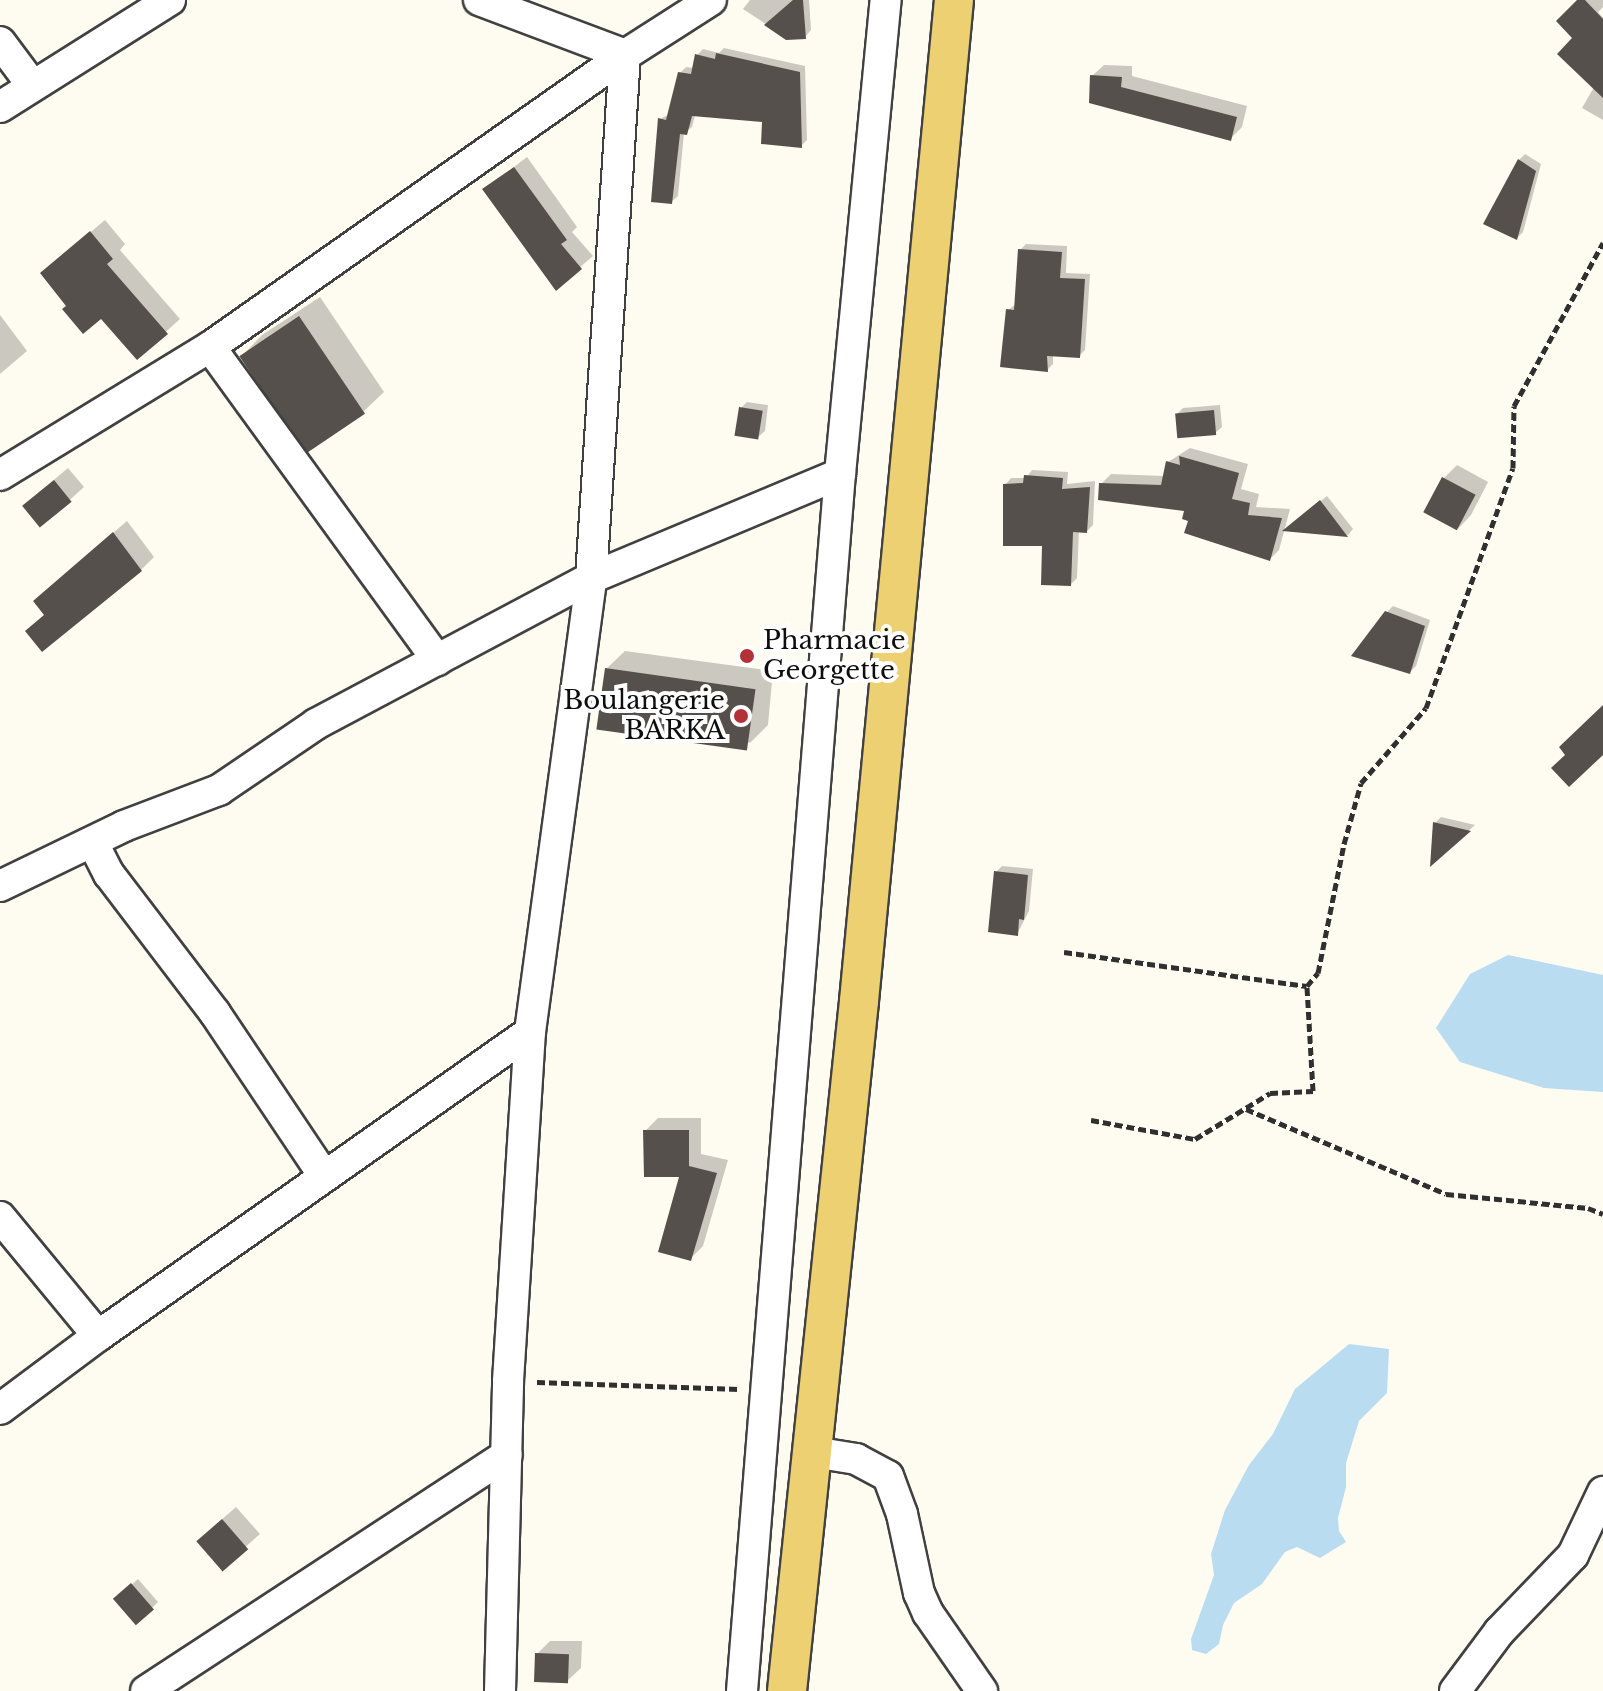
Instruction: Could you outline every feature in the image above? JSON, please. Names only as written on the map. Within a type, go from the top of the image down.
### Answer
[{"type":"main road","points":[[787,1691],[954,0]]},
{"type":"street","points":[[0,107],[170,0]]},
{"type":"street","points":[[479,0],[625,55]]},
{"type":"street","points":[[0,475],[210,347],[625,55],[711,0]]},
{"type":"street","points":[[742,1691],[840,474],[886,0]]},
{"type":"street","points":[[0,42],[32,85]]},
{"type":"street","points":[[500,1691],[508,1381],[530,1032],[591,578],[625,55]]},
{"type":"street","points":[[210,347],[437,660]]},
{"type":"street","points":[[0,886],[124,826],[219,790],[316,724],[591,578],[840,474]]},
{"type":"street","points":[[93,843],[109,874],[215,1013],[324,1176]]},
{"type":"street","points":[[0,1409],[98,1336],[530,1032]]},
{"type":"street","points":[[0,1217],[98,1336]]},
{"type":"street","points":[[813,1452],[856,1459],[888,1476],[902,1514],[919,1593],[928,1613],[982,1691]]},
{"type":"street","points":[[146,1691],[507,1455]]},
{"type":"street","points":[[1455,1691],[1499,1632],[1573,1555],[1603,1492]]},
{"type":"path","points":[[1091,1120],[1195,1139],[1270,1093],[1313,1091],[1307,986],[1318,973],[1344,844],[1361,783],[1426,708],[1513,468],[1514,406],[1603,243]]},
{"type":"path","points":[[1064,952],[1307,986]]},
{"type":"path","points":[[1246,1109],[1446,1194],[1588,1208],[1603,1214]]},
{"type":"path","points":[[508,1381],[766,1389]]},
{"type":"water","points":[[1508,955],[1603,975],[1603,1092],[1544,1088],[1460,1062],[1436,1028],[1470,974]]},
{"type":"water","points":[[1349,1344],[1389,1349],[1387,1393],[1359,1421],[1346,1463],[1346,1487],[1338,1518],[1339,1531],[1346,1542],[1320,1558],[1297,1547],[1285,1552],[1262,1584],[1234,1603],[1223,1625],[1219,1644],[1206,1654],[1192,1650],[1191,1639],[1214,1575],[1211,1554],[1225,1510],[1249,1465],[1273,1434],[1295,1389]]},
{"type":"building","points":[[793,0],[803,0],[806,39],[786,40],[764,25]]},
{"type":"building","points":[[1577,0],[1585,0],[1603,19],[1603,98],[1557,54],[1572,38],[1556,21]]},
{"type":"building","points":[[716,53],[800,72],[802,148],[761,144],[762,122],[692,116],[687,135],[680,134],[672,204],[651,202],[658,118],[666,120],[678,72],[691,74],[695,54],[715,59]]},
{"type":"building","points":[[1090,75],[1122,77],[1121,87],[1237,117],[1231,141],[1089,103]]},
{"type":"building","points":[[1518,159],[1536,171],[1517,240],[1483,224]]},
{"type":"building","points":[[514,167],[567,240],[561,244],[582,269],[556,291],[482,189]]},
{"type":"building","points":[[90,231],[113,259],[107,264],[168,334],[137,360],[101,319],[83,334],[62,309],[66,306],[40,273]]},
{"type":"building","points":[[1018,249],[1062,252],[1060,278],[1085,279],[1080,358],[1047,356],[1048,372],[1000,367],[1006,309],[1014,310]]},
{"type":"building","points":[[299,316],[365,414],[305,454],[239,356]]},
{"type":"building","points":[[739,407],[763,411],[758,439],[734,436]]},
{"type":"building","points":[[1214,410],[1216,435],[1177,438],[1175,413]]},
{"type":"building","points":[[1179,456],[1239,473],[1232,499],[1250,503],[1248,515],[1282,518],[1270,561],[1184,533],[1188,521],[1182,519],[1184,511],[1098,500],[1099,483],[1161,485],[1166,461],[1180,465]]},
{"type":"building","points":[[1024,475],[1063,478],[1062,489],[1090,487],[1087,533],[1073,532],[1071,586],[1041,585],[1042,546],[1003,546],[1003,484],[1023,483]]},
{"type":"building","points":[[1442,477],[1476,495],[1457,530],[1423,512]]},
{"type":"building","points":[[54,480],[72,502],[40,528],[22,506]]},
{"type":"building","points":[[1320,500],[1348,537],[1282,531]]},
{"type":"building","points":[[113,532],[142,571],[42,652],[25,631],[44,615],[33,601]]},
{"type":"building","points":[[1385,611],[1425,626],[1410,674],[1351,656]]},
{"type":"building","points":[[605,668],[756,689],[747,751],[596,729]]},
{"type":"building","points":[[1603,705],[1603,755],[1569,787],[1551,768],[1565,755],[1559,747]]},
{"type":"building","points":[[1433,822],[1471,831],[1430,867]]},
{"type":"building","points":[[994,871],[1028,875],[1024,920],[1019,919],[1018,936],[988,932]]},
{"type":"building","points":[[643,1130],[689,1130],[689,1166],[717,1173],[691,1261],[658,1252],[679,1177],[644,1177]]},
{"type":"building","points":[[222,1519],[248,1549],[223,1571],[196,1541]]},
{"type":"building","points":[[131,1583],[154,1609],[136,1625],[113,1599]]},
{"type":"building","points":[[535,1653],[569,1654],[568,1683],[534,1682]]},
{"type":"place","name":"Pharmacie Georgette","points":[[747,656]]},
{"type":"place","name":"Boulangerie BARKA","points":[[741,716]]}]
